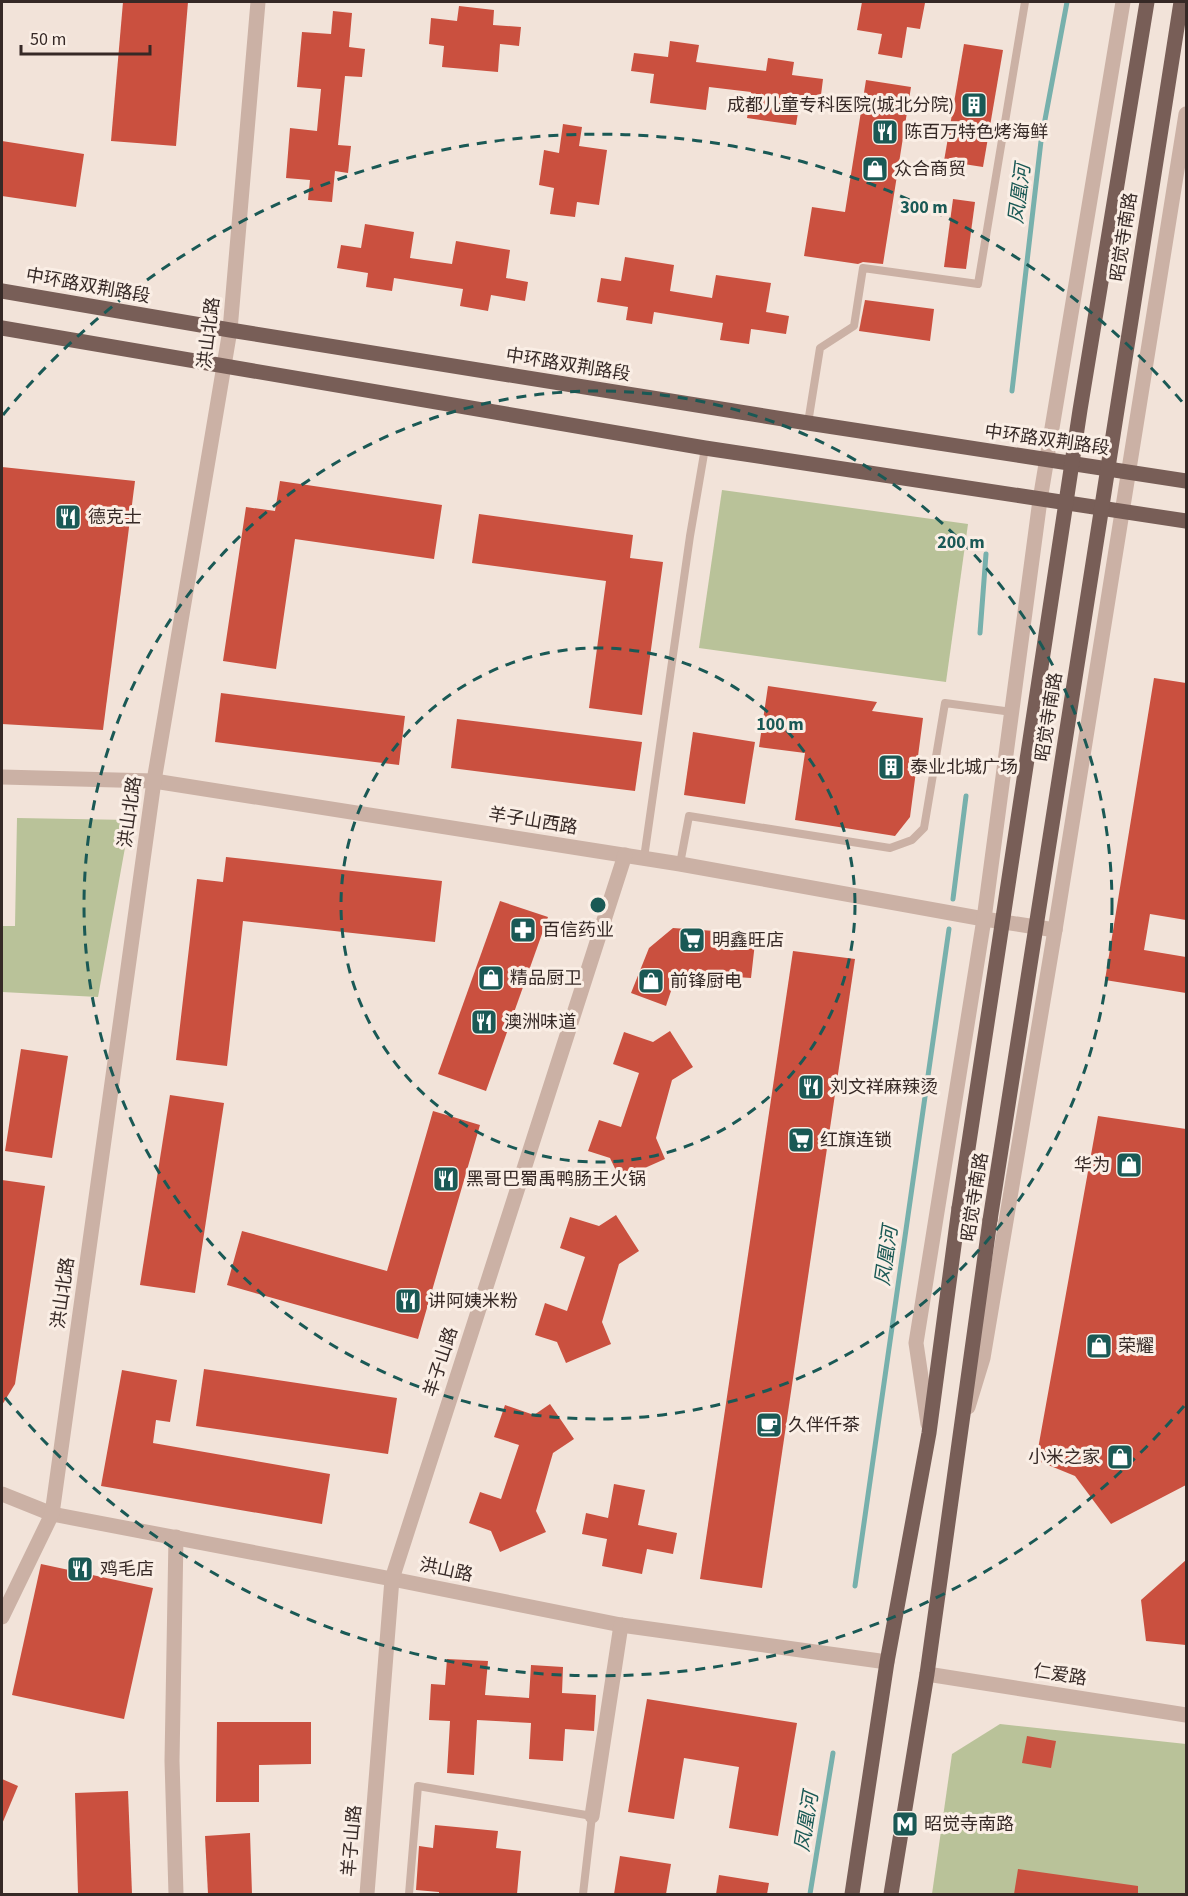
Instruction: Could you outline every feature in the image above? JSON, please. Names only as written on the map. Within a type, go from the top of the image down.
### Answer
[{"type":"main road","name":"昭觉寺南路","points":[[852,1894],[887,1662],[929,1433],[959,1208],[1080,410],[1147,2]]},
{"type":"main road","name":"昭觉寺南路","points":[[891,1894],[927,1674],[990,1220],[1181,2]]},
{"type":"main road","name":"中环路双荆路段","points":[[2,291],[808,423],[1186,481]]},
{"type":"main road","points":[[2,328],[705,448],[1186,521]]},
{"type":"street","name":"洪山北路","points":[[2,1617],[52,1514],[154,781],[230,330],[258,2]]},
{"type":"street","name":"昭觉寺南路","points":[[929,1433],[915,1343],[984,919],[1040,500],[1124,2]]},
{"type":"street","name":"昭觉寺南路","points":[[959,1439],[983,1358],[1055,930],[1186,114]]},
{"type":"street","name":"羊子山西路","points":[[2,777],[154,781],[644,858],[1055,930]]},
{"type":"street","name":"羊子山路","points":[[367,1894],[392,1579],[625,855]]},
{"type":"street","name":"洪山路","points":[[2,1494],[52,1514],[621,1625],[887,1662]]},
{"type":"street","points":[[176,1537],[172,1761],[176,1894]]},
{"type":"street","points":[[592,1816],[621,1625]]},
{"type":"street","name":"仁爱路","points":[[927,1674],[1186,1715]]},
{"type":"lane","points":[[808,423],[820,348],[854,326],[863,268],[978,284],[1025,2]]},
{"type":"lane","points":[[644,858],[690,536],[705,448]]},
{"type":"lane","points":[[680,864],[689,816],[890,848],[912,840],[924,828],[945,703],[1012,712]]},
{"type":"lane","points":[[409,1894],[418,1786],[592,1816],[583,1894]]},
{"type":"green space","points":[[722,490],[968,524],[946,682],[699,648]]},
{"type":"green space","points":[[17,818],[130,820],[98,997],[2,992],[2,926],[15,926]]},
{"type":"green space","points":[[1000,1724],[1186,1744],[1186,1894],[932,1894],[952,1754]]},
{"type":"building","points":[[123,2],[188,2],[176,146],[111,141]]},
{"type":"building","points":[[862,2],[925,3],[920,29],[907,27],[902,58],[878,54],[882,34],[857,30]]},
{"type":"building","points":[[459,6],[494,10],[493,25],[521,27],[519,46],[500,44],[498,72],[442,67],[444,46],[429,44],[431,18],[457,21]]},
{"type":"building","points":[[333,11],[352,13],[349,47],[365,49],[362,77],[345,76],[338,145],[351,146],[348,173],[335,171],[332,202],[308,200],[310,180],[286,178],[290,128],[317,131],[321,89],[297,87],[302,32],[331,34]]},
{"type":"building","points":[[670,41],[699,45],[696,62],[766,71],[768,58],[794,62],[792,75],[823,79],[820,103],[800,100],[796,125],[747,118],[751,92],[709,87],[706,110],[650,103],[654,74],[631,71],[634,53],[668,57]]},
{"type":"building","name":"成都儿童专科医院(城北分院)","points":[[964,44],[1003,50],[983,167],[944,161]]},
{"type":"building","points":[[866,80],[911,87],[883,264],[863,262],[858,264],[804,256],[812,207],[845,212]]},
{"type":"building","points":[[563,124],[582,127],[579,146],[607,150],[599,205],[577,202],[575,217],[550,214],[554,188],[539,185],[544,150],[559,153]]},
{"type":"building","points":[[2,141],[84,154],[76,207],[2,196]]},
{"type":"building","points":[[953,199],[975,202],[966,269],[944,267]]},
{"type":"building","points":[[365,224],[414,232],[410,258],[452,264],[456,241],[510,250],[506,278],[528,282],[525,301],[491,295],[488,311],[460,306],[463,289],[394,278],[392,291],[366,287],[368,273],[337,268],[341,245],[361,248]]},
{"type":"building","points":[[625,257],[674,265],[670,291],[712,298],[716,275],[771,283],[766,312],[789,316],[786,334],[751,329],[749,344],[720,340],[723,323],[654,312],[652,324],[626,320],[628,307],[597,302],[601,278],[621,281]]},
{"type":"building","points":[[865,300],[934,309],[930,341],[859,331]]},
{"type":"building","points":[[2,467],[135,481],[103,730],[2,724]]},
{"type":"building","points":[[280,481],[442,505],[434,559],[295,539],[276,669],[223,661],[246,507],[275,511]]},
{"type":"building","points":[[479,514],[633,535],[630,558],[663,562],[642,715],[589,708],[606,581],[472,563]]},
{"type":"building","points":[[1154,678],[1186,683],[1186,920],[1150,914],[1144,950],[1186,957],[1186,993],[1105,980]]},
{"type":"building","points":[[768,686],[877,702],[872,711],[923,718],[910,817],[895,836],[795,820],[805,753],[759,747]]},
{"type":"building","points":[[221,693],[405,716],[399,765],[215,742]]},
{"type":"building","points":[[457,719],[642,742],[635,791],[451,768]]},
{"type":"building","points":[[693,732],[755,742],[745,804],[684,795]]},
{"type":"building","points":[[226,857],[442,881],[435,942],[243,921],[227,1066],[176,1060],[197,879],[223,882]]},
{"type":"building","points":[[500,901],[548,917],[486,1091],[438,1074]]},
{"type":"building","points":[[673,928],[756,934],[751,978],[677,973],[666,1006],[631,993],[649,948]]},
{"type":"building","points":[[793,951],[855,959],[762,1588],[700,1579]]},
{"type":"building","points":[[670,1031],[693,1067],[672,1080],[656,1138],[665,1159],[620,1179],[610,1158],[588,1151],[599,1120],[621,1127],[639,1073],[613,1064],[624,1032],[653,1042]]},
{"type":"building","points":[[21,1049],[68,1056],[52,1158],[5,1151]]},
{"type":"building","points":[[170,1095],[224,1103],[195,1293],[140,1285]]},
{"type":"building","points":[[433,1111],[480,1125],[418,1339],[227,1285],[242,1231],[387,1271]]},
{"type":"building","points":[[1098,1116],[1186,1129],[1186,1485],[1111,1524],[1075,1476],[1036,1460]]},
{"type":"building","points":[[2,1180],[45,1186],[15,1384],[2,1405]]},
{"type":"building","points":[[616,1215],[639,1251],[619,1264],[602,1322],[611,1344],[566,1363],[557,1342],[535,1335],[545,1303],[567,1311],[585,1257],[560,1248],[570,1217],[599,1226]]},
{"type":"building","points":[[204,1369],[397,1398],[388,1454],[196,1426]]},
{"type":"building","points":[[122,1370],[177,1380],[170,1422],[156,1420],[153,1443],[330,1474],[322,1524],[101,1486]]},
{"type":"building","points":[[550,1404],[574,1439],[553,1453],[536,1511],[546,1532],[500,1552],[491,1531],[469,1523],[480,1492],[501,1499],[519,1445],[494,1437],[505,1405],[534,1415]]},
{"type":"building","points":[[614,1484],[645,1490],[638,1525],[677,1533],[673,1554],[647,1549],[642,1574],[602,1566],[607,1539],[582,1534],[586,1513],[608,1518]]},
{"type":"building","points":[[1186,1560],[1186,1645],[1146,1641],[1141,1600]]},
{"type":"building","points":[[41,1564],[153,1588],[124,1719],[12,1695]]},
{"type":"building","points":[[447,1659],[488,1661],[485,1695],[529,1698],[531,1665],[563,1667],[562,1693],[596,1695],[594,1731],[565,1729],[563,1761],[529,1759],[531,1723],[477,1720],[474,1775],[447,1773],[450,1721],[429,1720],[431,1684],[445,1685]]},
{"type":"building","points":[[647,1699],[797,1723],[778,1836],[729,1828],[739,1767],[684,1758],[674,1819],[628,1812]]},
{"type":"building","points":[[217,1722],[311,1722],[311,1764],[259,1765],[259,1802],[216,1802]]},
{"type":"building","points":[[1027,1736],[1056,1741],[1051,1768],[1022,1763]]},
{"type":"building","points":[[2,1779],[18,1786],[2,1824]]},
{"type":"building","points":[[128,1791],[132,1894],[78,1894],[75,1793]]},
{"type":"building","points":[[435,1825],[498,1831],[496,1848],[521,1851],[517,1894],[439,1894],[439,1892],[416,1890],[419,1846],[433,1848]]},
{"type":"building","points":[[250,1833],[252,1894],[208,1894],[205,1836]]},
{"type":"building","points":[[620,1856],[671,1864],[666,1894],[614,1894]]},
{"type":"building","points":[[1018,1869],[1138,1886],[1138,1894],[1014,1894]]},
{"type":"building","points":[[719,1875],[769,1883],[767,1894],[716,1894]]},
{"type":"waterway","name":"凤凰河","points":[[1012,391],[1041,141],[1067,2]]},
{"type":"waterway","name":"凤凰河","points":[[980,633],[986,554]]},
{"type":"waterway","name":"凤凰河","points":[[953,899],[966,796]]},
{"type":"waterway","name":"凤凰河","points":[[855,1586],[949,929]]},
{"type":"waterway","name":"凤凰河","points":[[810,1894],[833,1753]]},
{"type":"place","name":"成都儿童专科医院(城北分院)","points":[[974,105]]},
{"type":"place","name":"陈百万特色烤海鲜","points":[[885,132]]},
{"type":"place","name":"众合商贸","points":[[875,169]]},
{"type":"place","name":"德克士","points":[[68,517]]},
{"type":"place","name":"泰业北城广场","points":[[891,767]]},
{"type":"place","name":"百信药业","points":[[523,930]]},
{"type":"place","name":"明鑫旺店","points":[[692,940]]},
{"type":"place","name":"精品厨卫","points":[[491,978]]},
{"type":"place","name":"前锋厨电","points":[[651,981]]},
{"type":"place","name":"澳洲味道","points":[[484,1022]]},
{"type":"place","name":"刘文祥麻辣烫","points":[[811,1087]]},
{"type":"place","name":"红旗连锁","points":[[801,1140]]},
{"type":"place","name":"华为","points":[[1129,1165]]},
{"type":"place","name":"黑哥巴蜀禹鸭肠王火锅","points":[[446,1179]]},
{"type":"place","name":"讲阿姨米粉","points":[[408,1301]]},
{"type":"place","name":"荣耀","points":[[1099,1346]]},
{"type":"place","name":"久伴仟茶","points":[[769,1425]]},
{"type":"place","name":"小米之家","points":[[1120,1457]]},
{"type":"place","name":"鸡毛店","points":[[80,1569]]},
{"type":"place","name":"昭觉寺南路","points":[[905,1824]]}]
